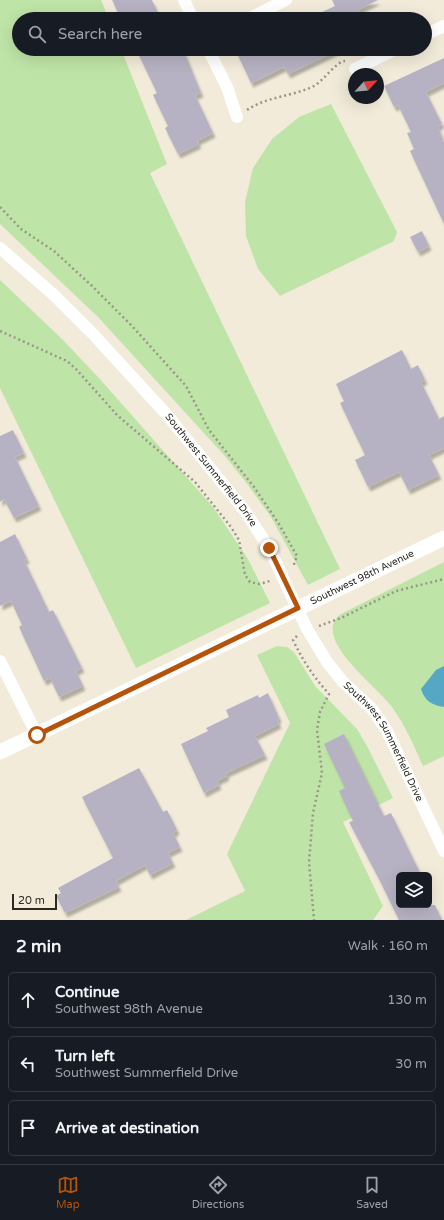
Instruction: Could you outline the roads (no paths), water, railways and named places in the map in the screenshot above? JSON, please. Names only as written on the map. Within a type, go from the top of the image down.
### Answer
[{"type":"street","points":[[184,0],[190,12]]},
{"type":"street","points":[[262,12],[286,0]]},
{"type":"street","points":[[432,32],[444,26]]},
{"type":"street","points":[[212,56],[227,87],[237,117]]},
{"type":"street","points":[[357,68],[382,56]]},
{"type":"street","name":"Southwest Summerfield Drive","points":[[0,248],[54,295],[93,334],[168,416],[245,511],[269,548],[307,629],[326,662],[343,682],[372,709],[386,728],[444,851]]},
{"type":"street","name":"Southwest 98th Avenue","points":[[0,752],[444,538]]},
{"type":"street","points":[[0,661],[37,735]]},
{"type":"water","points":[[444,666],[444,707],[429,702],[424,697],[421,689],[436,670]]}]
